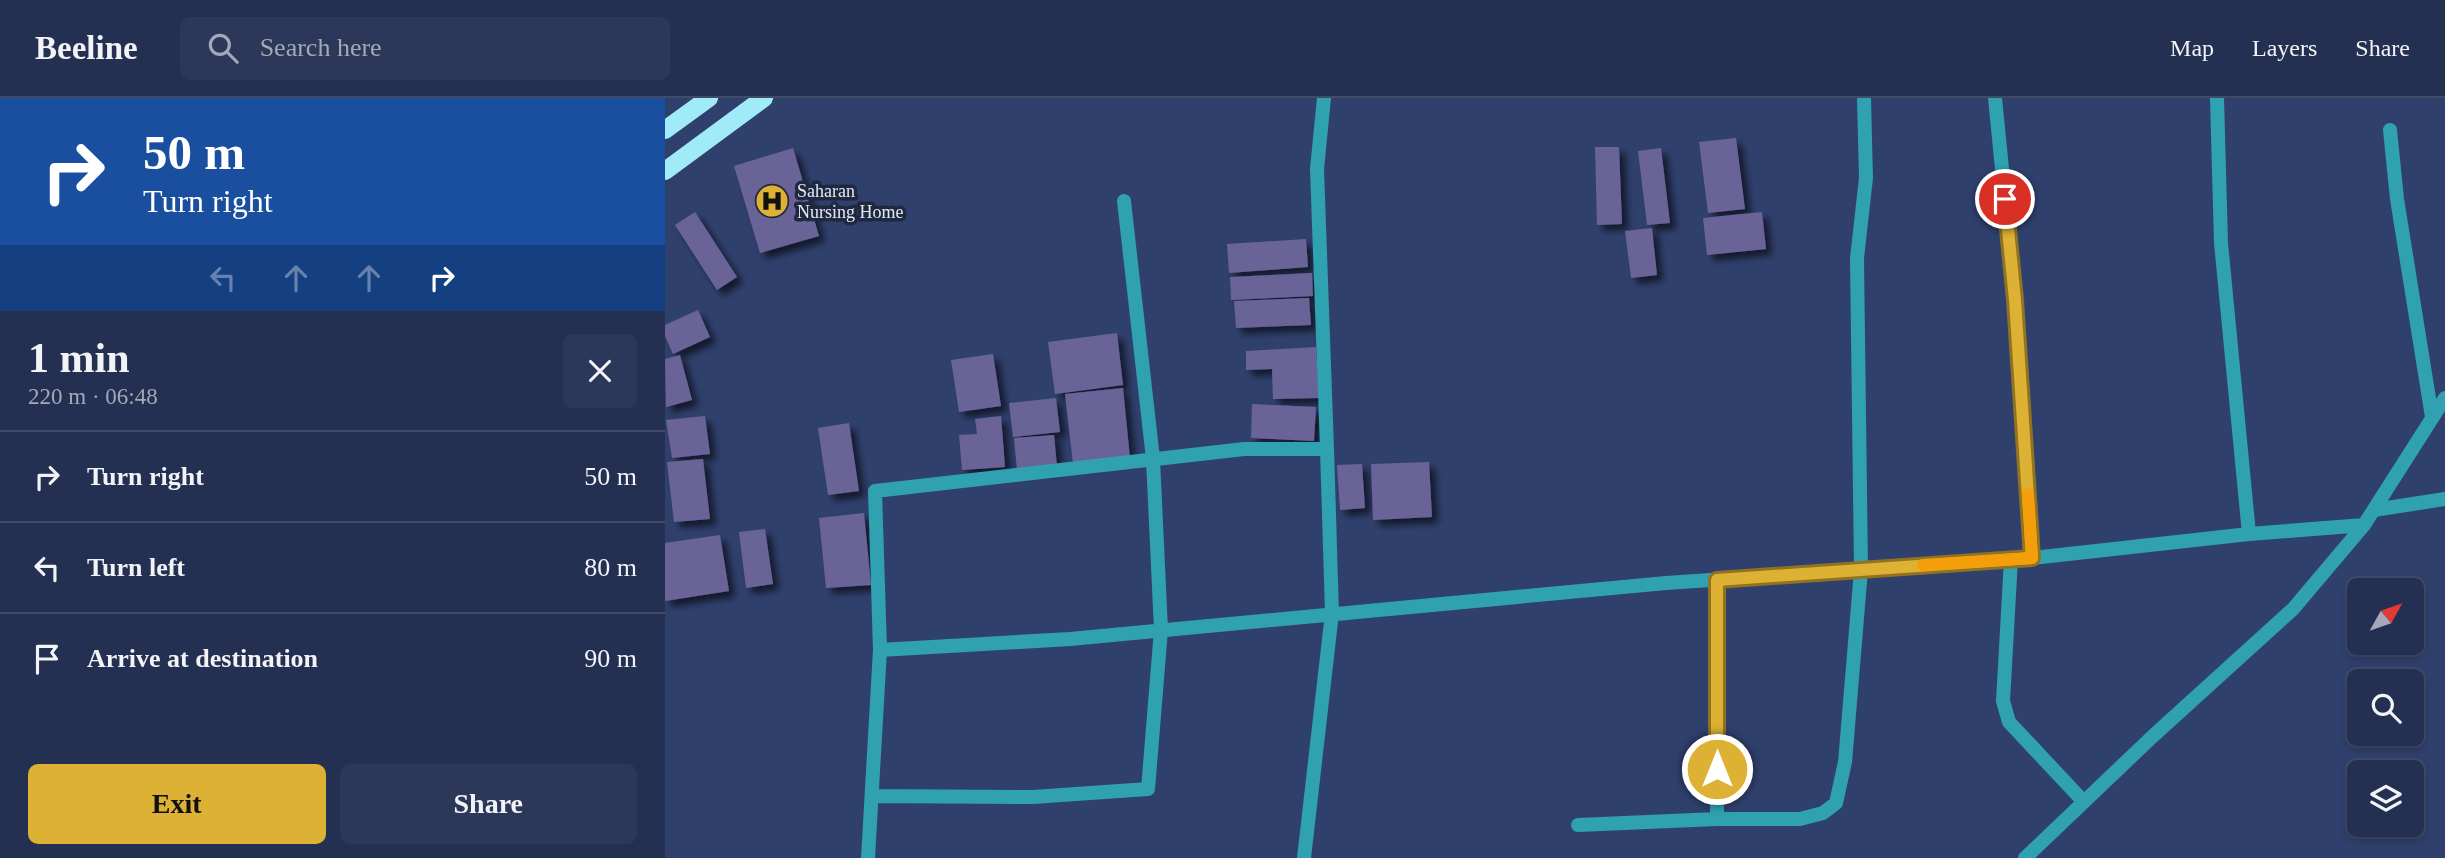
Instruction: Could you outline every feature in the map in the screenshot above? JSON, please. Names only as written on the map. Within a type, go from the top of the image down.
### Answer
[{"type":"main road","points":[[665,130],[709,98]]},
{"type":"main road","points":[[665,171],[764,98]]},
{"type":"street","points":[[1304,858],[1332,613],[1317,169],[1324,98]]},
{"type":"street","points":[[1578,825],[1717,819],[1800,819],[1823,813],[1836,803],[1845,761],[1861,570],[1857,258],[1866,178],[1864,98]]},
{"type":"street","points":[[1994,98],[2015,300],[2032,558]]},
{"type":"street","points":[[2217,98],[2221,243],[2249,534]]},
{"type":"street","points":[[2389,130],[2397,198],[2432,417]]},
{"type":"street","points":[[872,796],[1033,797],[1148,789],[1161,630],[1153,459],[1124,201]]},
{"type":"street","points":[[2025,858],[2293,610],[2364,525],[2445,398]]},
{"type":"street","points":[[868,858],[880,650],[875,491],[1244,449],[1327,449]]},
{"type":"street","points":[[2374,510],[2445,499]]},
{"type":"street","points":[[880,650],[1070,639],[1717,580],[2032,558],[2249,534],[2364,525]]},
{"type":"street","points":[[2011,559],[2003,701],[2009,722],[2084,802]]},
{"type":"street","points":[[1717,580],[1717,819]]},
{"type":"building","points":[[1736,138],[1745,209],[1708,213],[1699,142]]},
{"type":"building","points":[[1595,147],[1619,147],[1622,224],[1597,225]]},
{"type":"building","points":[[793,148],[819,236],[760,253],[734,166]]},
{"type":"building","points":[[1661,148],[1670,223],[1647,225],[1638,151]]},
{"type":"building","points":[[695,212],[737,277],[717,290],[675,225]]},
{"type":"building","points":[[1762,212],[1766,249],[1707,255],[1703,218]]},
{"type":"building","points":[[1652,228],[1657,275],[1631,278],[1625,231]]},
{"type":"building","points":[[1306,239],[1308,267],[1229,273],[1227,244]]},
{"type":"building","points":[[1312,273],[1313,296],[1231,300],[1230,277]]},
{"type":"building","points":[[1309,298],[1311,325],[1236,328],[1234,301]]},
{"type":"building","points":[[698,310],[710,337],[673,354],[665,336],[665,325]]},
{"type":"building","points":[[1117,333],[1123,385],[1055,394],[1048,342]]},
{"type":"building","points":[[1316,347],[1319,398],[1273,399],[1272,369],[1246,370],[1246,351]]},
{"type":"building","points":[[993,354],[1001,406],[959,412],[951,360]]},
{"type":"building","points":[[680,355],[692,400],[666,407],[665,359]]},
{"type":"building","points":[[1123,388],[1130,458],[1073,464],[1065,394]]},
{"type":"building","points":[[1056,398],[1060,432],[1013,437],[1009,403]]},
{"type":"building","points":[[1252,404],[1316,407],[1314,441],[1251,438]]},
{"type":"building","points":[[705,416],[710,454],[672,458],[666,420]]},
{"type":"building","points":[[1001,416],[1005,467],[962,470],[959,435],[977,434],[975,419]]},
{"type":"building","points":[[849,423],[859,491],[828,495],[818,428]]},
{"type":"building","points":[[1054,435],[1057,467],[1017,470],[1014,438]]},
{"type":"building","points":[[703,459],[710,519],[674,522],[667,462]]},
{"type":"building","points":[[1429,462],[1432,517],[1373,520],[1371,464]]},
{"type":"building","points":[[1362,464],[1365,508],[1340,510],[1337,465]]},
{"type":"building","points":[[864,513],[871,585],[826,588],[819,518]]},
{"type":"building","points":[[765,529],[773,584],[746,588],[739,532]]},
{"type":"building","points":[[720,535],[729,591],[665,601],[665,543]]},
{"type":"slow traffic","points":[[1923,565],[2032,558],[2028,494]]},
{"type":"place","name":"Saharan Nursing Home","points":[[772,201]]},
{"type":"route","points":[[1717,769],[1717,580],[2032,558],[2015,300],[2005,199]]}]
